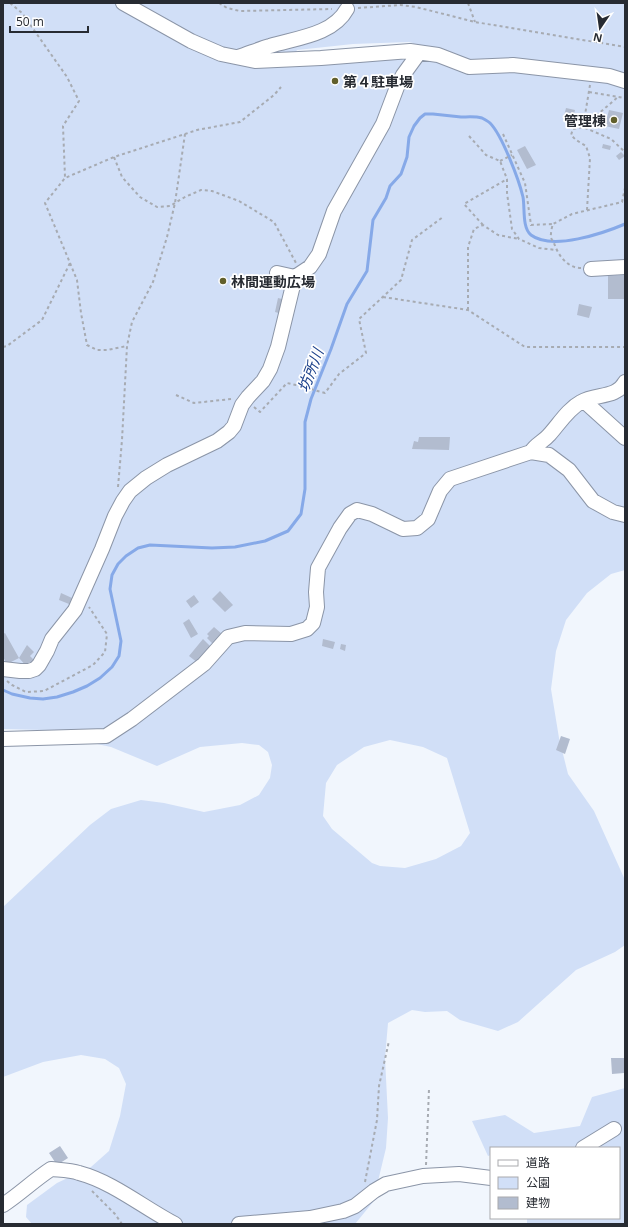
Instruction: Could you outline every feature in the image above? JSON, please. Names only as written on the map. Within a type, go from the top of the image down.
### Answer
[{"type":"street","points":[[123,3],[191,41],[221,54],[255,61],[321,58],[410,51],[438,55],[469,67],[513,65],[609,76],[625,81]]},
{"type":"street","points":[[237,58],[325,30],[338,22],[347,8]]},
{"type":"street","points":[[3,669],[20,671],[35,669],[39,665],[52,639],[75,610],[115,516],[130,492],[146,478],[167,465],[218,441],[234,426],[242,405],[263,381],[270,369],[278,347],[298,275],[310,266],[320,254],[334,211],[383,124],[403,75],[420,53]]},
{"type":"street","points":[[591,269],[625,267]]},
{"type":"street","points":[[277,273],[298,275]]},
{"type":"street","points":[[531,452],[535,446],[547,437],[572,409],[584,401],[614,393],[625,382]]},
{"type":"street","points":[[584,401],[625,438]]},
{"type":"street","points":[[3,739],[106,736],[132,719],[204,664],[228,637],[246,634],[291,634],[307,630],[312,623],[317,607],[316,592],[318,568],[334,538],[350,514],[357,510],[372,514],[403,529],[417,528],[428,519],[440,491],[450,479],[531,452],[549,455],[569,470],[593,501],[613,512],[625,515]]},
{"type":"street","points":[[585,1147],[614,1130]]},
{"type":"street","points":[[3,1205],[51,1169],[78,1173],[98,1180],[175,1224]]},
{"type":"street","points":[[239,1224],[310,1218],[343,1211],[355,1206],[374,1191],[386,1184],[425,1176],[458,1174],[490,1178]]},
{"type":"path","points":[[10,3],[22,13],[67,76],[79,101],[63,126],[65,178]]},
{"type":"path","points":[[468,3],[475,22],[625,47]]},
{"type":"path","points":[[583,127],[592,74]]},
{"type":"path","points":[[127,346],[107,350],[97,350],[87,345],[77,280],[45,203],[65,178],[114,157],[184,134],[240,122],[274,95],[281,87]]},
{"type":"path","points":[[589,92],[625,98]]},
{"type":"path","points":[[587,210],[590,158],[586,146],[571,135],[573,129],[583,127],[618,97]]},
{"type":"path","points":[[583,127],[611,139],[625,152]]},
{"type":"path","points":[[117,493],[122,440],[127,346],[132,322],[153,282],[167,237],[175,203],[184,134]]},
{"type":"path","points":[[503,134],[525,183],[531,225],[553,224],[572,214],[622,202],[625,188]]},
{"type":"path","points":[[469,136],[486,155],[500,161],[507,180],[507,193],[512,228],[518,239]]},
{"type":"path","points":[[500,161],[512,155]]},
{"type":"path","points":[[114,157],[122,177],[140,197],[157,207],[170,206],[201,190],[212,191],[239,201],[274,222],[298,275]]},
{"type":"path","points":[[507,180],[464,204],[483,225],[498,235],[518,239],[539,248],[556,250]]},
{"type":"path","points":[[176,395],[194,403],[241,398],[246,400],[260,412],[287,384],[325,393],[339,374],[366,353],[359,319],[401,280],[412,240],[443,217]]},
{"type":"path","points":[[553,224],[550,235],[560,256],[570,266],[591,269]]},
{"type":"path","points":[[468,310],[468,247],[474,229],[483,225]]},
{"type":"path","points":[[3,347],[7,346],[42,320],[70,263]]},
{"type":"path","points":[[383,297],[468,310],[524,347],[625,346]]},
{"type":"path","points":[[3,678],[12,685],[26,692],[44,691],[93,664],[105,652],[107,634],[82,596]]},
{"type":"path","points":[[361,1201],[377,1120],[379,1086],[389,1041]]},
{"type":"path","points":[[425,1176],[429,1089]]},
{"type":"path","points":[[78,1173],[89,1187],[115,1214],[122,1224]]},
{"type":"green space","points":[[3,3],[625,3],[625,570],[611,574],[587,593],[566,620],[556,651],[551,689],[559,738],[568,774],[594,811],[625,880],[625,945],[615,952],[576,970],[518,1022],[498,1031],[460,1020],[447,1011],[425,1012],[412,1010],[388,1023],[385,1058],[388,1118],[386,1148],[373,1202],[355,1224],[32,1224],[26,1217],[27,1205],[57,1183],[91,1167],[109,1151],[120,1116],[126,1084],[119,1068],[105,1059],[81,1055],[43,1062],[3,1077],[3,907],[90,825],[111,809],[141,800],[164,803],[204,812],[240,805],[259,795],[270,778],[272,765],[268,752],[259,745],[242,743],[200,747],[157,766],[111,747],[51,734],[42,730],[3,729]],"holes":[[[413,43],[416,54],[396,58],[294,67],[293,56],[297,50],[353,44]],[[390,740],[423,747],[447,758],[470,833],[461,846],[436,859],[405,868],[380,866],[372,863],[332,829],[323,816],[326,783],[337,765],[364,747]]]},
{"type":"green space","points":[[625,1088],[625,1224],[527,1224],[527,1219],[620,1219],[620,1147],[490,1147],[490,1155],[488,1156],[472,1121],[505,1115],[534,1133],[580,1126],[592,1097]]},
{"type":"building","points":[[566,108],[575,110],[573,118],[564,116]]},
{"type":"building","name":"管理棟","points":[[609,110],[623,113],[619,129],[605,126]]},
{"type":"building","points":[[603,144],[611,146],[610,150],[602,148]]},
{"type":"building","points":[[525,146],[536,165],[527,169],[517,150]]},
{"type":"building","points":[[621,152],[625,156],[619,160],[616,156]]},
{"type":"building","points":[[625,275],[625,299],[608,299],[608,276]]},
{"type":"building","points":[[278,298],[286,300],[282,314],[275,312]]},
{"type":"building","points":[[579,304],[592,307],[589,318],[577,315]]},
{"type":"building","points":[[419,437],[450,437],[449,450],[412,449],[414,441],[418,442]]},
{"type":"building","points":[[220,591],[233,605],[225,612],[212,599]]},
{"type":"building","points":[[61,593],[72,598],[69,604],[59,600]]},
{"type":"building","points":[[194,595],[199,602],[191,608],[186,601]]},
{"type":"building","points":[[189,619],[198,634],[191,638],[183,623]]},
{"type":"building","points":[[214,627],[222,634],[213,644],[207,638],[209,636],[207,634]]},
{"type":"building","points":[[5,633],[19,658],[7,664],[3,657],[3,634]]},
{"type":"building","points":[[203,639],[211,647],[198,663],[189,656]]},
{"type":"building","points":[[323,639],[335,642],[333,649],[322,646]]},
{"type":"building","points":[[341,644],[346,645],[345,651],[340,649]]},
{"type":"building","points":[[27,645],[34,652],[30,656],[35,661],[29,669],[19,658]]},
{"type":"building","points":[[561,736],[570,739],[565,754],[556,750]]},
{"type":"building","points":[[611,1058],[624,1058],[624,1073],[612,1074]]},
{"type":"building","points":[[60,1146],[68,1158],[57,1165],[49,1153]]},
{"type":"waterway","name":"坊所川","points":[[3,690],[12,694],[30,698],[43,699],[57,697],[87,686],[100,678],[112,667],[119,656],[121,641],[110,589],[112,575],[118,564],[126,556],[138,548],[150,545],[212,548],[235,547],[265,541],[288,531],[301,514],[305,489],[305,422],[311,399],[347,304],[367,271],[373,220],[386,198],[390,186],[401,174],[407,157],[409,137],[414,126],[425,114],[477,117],[490,123],[500,137],[514,169],[523,197],[526,228],[531,235],[540,239],[564,241],[592,236],[625,224]]},
{"type":"place","name":"第４駐車場","points":[[335,81]]},
{"type":"place","name":"管理棟","points":[[614,120]]},
{"type":"place","name":"林間運動広場","points":[[223,281]]}]
